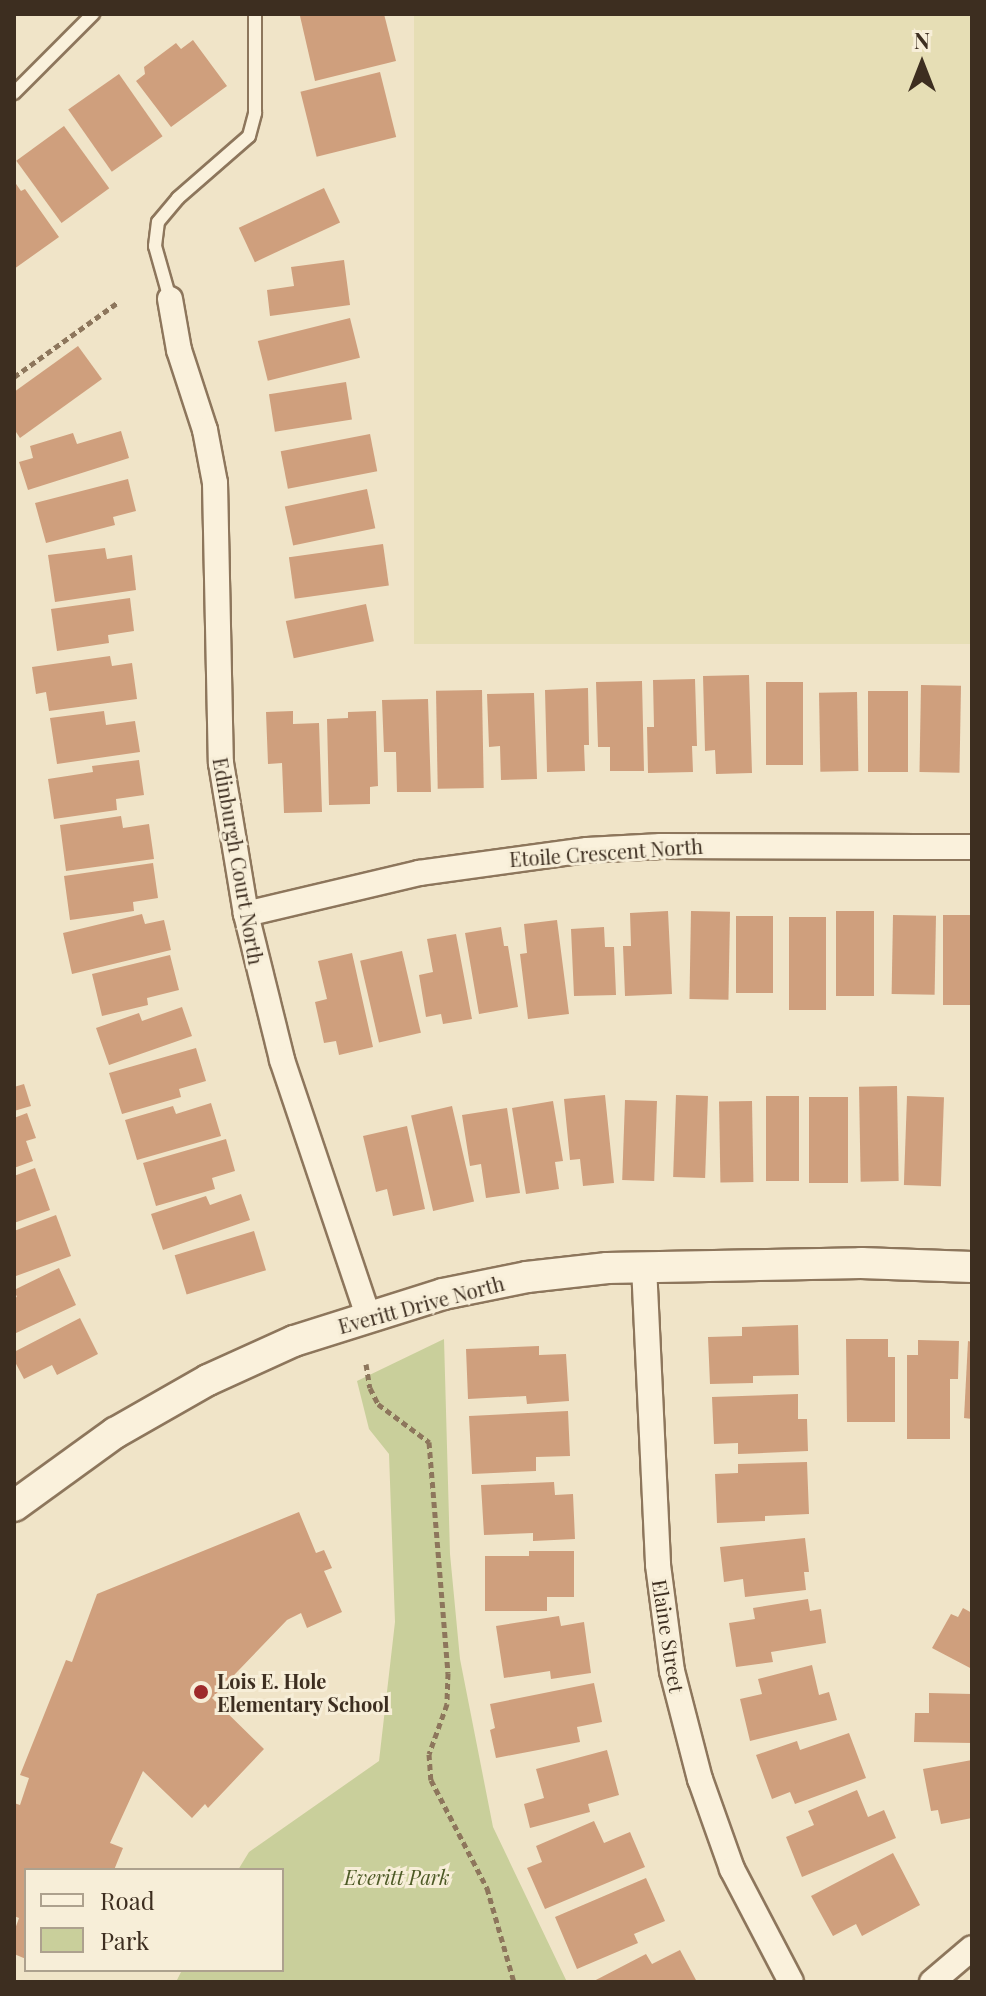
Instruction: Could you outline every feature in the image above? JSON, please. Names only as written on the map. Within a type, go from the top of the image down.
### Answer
[{"type":"street","name":"Edinburgh Court North","points":[[170,299],[179,350],[205,430],[215,483],[218,536],[216,649],[221,763],[246,914],[282,1060],[368,1316]]},
{"type":"street","name":"Etoile Crescent North","points":[[246,914],[419,873],[563,852],[661,846],[972,847]]},
{"type":"street","name":"Everitt Drive North","points":[[14,1506],[115,1433],[208,1380],[294,1341],[443,1294],[527,1277],[644,1266],[861,1263],[972,1267]]},
{"type":"street","name":"Elaine Street","points":[[644,1266],[658,1565],[672,1671],[700,1779],[732,1869],[791,1982]]},
{"type":"street","points":[[932,1982],[972,1948]]},
{"type":"lane","points":[[14,93],[93,14]]},
{"type":"lane","points":[[170,299],[155,246],[158,222],[178,198],[249,136],[255,113],[255,14]]},
{"type":"path","points":[[14,377],[117,303]]},
{"type":"path","points":[[366,1364],[370,1388],[378,1404],[429,1442],[448,1673],[447,1704],[429,1754],[429,1767],[435,1792],[487,1888],[514,1982]]},
{"type":"shaded area","points":[[414,14],[972,14],[972,644],[414,644]]},
{"type":"green space","name":"Everitt Park","points":[[444,1339],[450,1554],[460,1659],[493,1827],[567,1982],[176,1982],[181,1972],[284,1972],[284,1868],[239,1868],[249,1852],[379,1761],[395,1622],[389,1454],[369,1429],[357,1381]]},
{"type":"building","points":[[384,14],[396,61],[315,81],[300,16]]},
{"type":"building","points":[[193,40],[227,86],[171,127],[136,81],[145,74],[144,67],[176,43],[181,49]]},
{"type":"building","points":[[380,72],[396,137],[317,157],[300,92]]},
{"type":"building","points":[[119,74],[163,136],[112,172],[68,110]]},
{"type":"building","points":[[64,126],[109,188],[62,223],[16,161]]},
{"type":"building","points":[[14,181],[21,191],[25,189],[59,237],[14,269]]},
{"type":"building","points":[[324,188],[340,222],[255,262],[239,228]]},
{"type":"building","points":[[344,260],[350,305],[270,316],[267,290],[294,286],[291,267]]},
{"type":"building","points":[[350,318],[360,358],[268,381],[258,341]]},
{"type":"building","points":[[78,346],[102,379],[20,438],[14,429],[14,392]]},
{"type":"building","points":[[346,382],[352,420],[275,432],[269,394]]},
{"type":"building","points":[[121,431],[129,458],[28,490],[19,462],[33,458],[30,446],[73,433],[77,444]]},
{"type":"building","points":[[370,434],[377,471],[288,489],[281,451]]},
{"type":"building","points":[[128,479],[136,511],[113,517],[115,525],[46,543],[35,503]]},
{"type":"building","points":[[367,489],[375,528],[293,546],[285,506]]},
{"type":"building","points":[[383,544],[389,586],[295,599],[289,557]]},
{"type":"building","points":[[105,548],[107,559],[132,555],[136,590],[55,602],[48,555]]},
{"type":"building","points":[[130,598],[134,631],[108,635],[109,643],[57,651],[51,609]]},
{"type":"building","points":[[366,604],[374,641],[294,658],[286,621]]},
{"type":"building","points":[[110,656],[112,666],[132,663],[137,699],[49,711],[46,692],[36,694],[32,667]]},
{"type":"building","points":[[749,675],[752,773],[716,774],[715,750],[705,751],[703,676]]},
{"type":"building","points":[[695,679],[697,746],[692,746],[693,772],[648,773],[647,727],[654,727],[653,680]]},
{"type":"building","points":[[642,681],[644,771],[610,771],[610,747],[598,747],[596,682]]},
{"type":"building","points":[[766,682],[803,682],[803,765],[766,765]]},
{"type":"building","points":[[921,685],[961,686],[959,773],[919,772]]},
{"type":"building","points":[[588,688],[589,745],[584,745],[585,771],[547,772],[545,690]]},
{"type":"building","points":[[482,690],[484,788],[438,789],[436,691]]},
{"type":"building","points":[[868,691],[908,691],[908,772],[868,772]]},
{"type":"building","points":[[857,692],[858,771],[820,772],[819,693]]},
{"type":"building","points":[[534,693],[537,779],[501,780],[500,746],[489,747],[487,694]]},
{"type":"building","points":[[428,699],[431,792],[397,792],[396,752],[384,752],[382,700]]},
{"type":"building","points":[[104,711],[106,725],[135,721],[140,752],[57,764],[50,718]]},
{"type":"building","points":[[293,711],[293,724],[319,723],[322,812],[284,813],[282,763],[268,764],[266,712]]},
{"type":"building","points":[[376,711],[378,786],[370,787],[370,804],[329,805],[327,719],[348,718],[348,712]]},
{"type":"building","points":[[139,760],[144,795],[116,799],[117,810],[54,819],[48,779],[93,772],[92,766]]},
{"type":"building","points":[[121,816],[123,828],[149,824],[154,859],[66,871],[60,825]]},
{"type":"building","points":[[153,863],[158,898],[133,902],[134,911],[70,920],[64,876]]},
{"type":"building","points":[[668,911],[672,994],[625,996],[623,946],[631,946],[630,913]]},
{"type":"building","points":[[691,911],[730,912],[728,1000],[689,999]]},
{"type":"building","points":[[836,911],[874,911],[874,996],[836,996]]},
{"type":"building","points":[[142,914],[145,924],[164,920],[171,950],[72,974],[63,933]]},
{"type":"building","points":[[893,915],[936,916],[935,995],[892,994]]},
{"type":"building","points":[[943,915],[972,915],[972,1005],[943,1005]]},
{"type":"building","points":[[736,916],[773,916],[773,993],[736,993]]},
{"type":"building","points":[[789,917],[826,917],[826,1010],[789,1010]]},
{"type":"building","points":[[557,920],[569,1014],[528,1019],[520,954],[527,953],[524,924]]},
{"type":"building","points":[[501,927],[504,946],[508,946],[518,1007],[479,1014],[465,933]]},
{"type":"building","points":[[604,927],[605,947],[614,947],[616,995],[574,996],[571,929]]},
{"type":"building","points":[[456,934],[472,1019],[443,1024],[441,1014],[426,1017],[419,975],[433,972],[427,939]]},
{"type":"building","points":[[402,951],[421,1033],[379,1043],[360,961]]},
{"type":"building","points":[[352,953],[373,1047],[339,1055],[336,1041],[324,1043],[315,1002],[327,999],[318,961]]},
{"type":"building","points":[[170,955],[179,990],[147,998],[148,1005],[102,1016],[92,974]]},
{"type":"building","points":[[182,1007],[192,1036],[109,1065],[96,1028],[139,1013],[142,1021]]},
{"type":"building","points":[[196,1048],[206,1081],[179,1089],[181,1097],[122,1114],[109,1073]]},
{"type":"building","points":[[24,1084],[31,1106],[14,1111],[14,1087]]},
{"type":"building","points":[[897,1086],[899,1181],[861,1182],[859,1087]]},
{"type":"building","points":[[605,1095],[614,1183],[583,1186],[580,1159],[570,1160],[564,1099]]},
{"type":"building","points":[[676,1095],[708,1096],[705,1178],[673,1177]]},
{"type":"building","points":[[766,1096],[799,1096],[799,1181],[766,1181]]},
{"type":"building","points":[[907,1096],[944,1097],[941,1186],[904,1185]]},
{"type":"building","points":[[809,1097],[848,1097],[848,1183],[809,1183]]},
{"type":"building","points":[[625,1100],[657,1101],[654,1181],[622,1180]]},
{"type":"building","points":[[553,1101],[563,1161],[555,1162],[559,1189],[526,1194],[512,1108]]},
{"type":"building","points":[[752,1101],[753,1182],[720,1183],[719,1102]]},
{"type":"building","points":[[211,1103],[221,1136],[137,1160],[125,1120],[173,1106],[176,1114]]},
{"type":"building","points":[[452,1106],[474,1201],[433,1211],[411,1115]]},
{"type":"building","points":[[507,1108],[520,1193],[486,1198],[481,1164],[470,1166],[462,1115]]},
{"type":"building","points":[[27,1113],[36,1138],[26,1141],[33,1161],[14,1168],[14,1118]]},
{"type":"building","points":[[407,1126],[425,1209],[393,1216],[387,1189],[376,1192],[363,1136]]},
{"type":"building","points":[[226,1139],[235,1171],[212,1178],[215,1189],[156,1206],[143,1163]]},
{"type":"building","points":[[35,1168],[50,1210],[14,1223],[14,1176]]},
{"type":"building","points":[[241,1194],[250,1220],[163,1250],[151,1214],[206,1196],[210,1205]]},
{"type":"building","points":[[56,1215],[71,1256],[16,1276],[14,1231]]},
{"type":"building","points":[[254,1231],[266,1270],[187,1294],[175,1255]]},
{"type":"building","points":[[59,1268],[76,1305],[14,1334],[14,1298],[17,1297],[14,1290]]},
{"type":"building","points":[[80,1318],[98,1354],[57,1375],[52,1365],[24,1379],[14,1360],[14,1352]]},
{"type":"building","points":[[798,1325],[799,1375],[753,1376],[753,1383],[710,1384],[708,1337],[742,1336],[742,1327]]},
{"type":"building","points":[[846,1339],[888,1339],[888,1357],[895,1357],[895,1422],[847,1422]]},
{"type":"building","points":[[918,1340],[959,1341],[958,1379],[950,1379],[950,1439],[907,1439],[907,1355],[918,1355]]},
{"type":"building","points":[[968,1341],[972,1342],[972,1419],[964,1418]]},
{"type":"building","points":[[539,1346],[539,1355],[566,1354],[569,1401],[527,1404],[526,1396],[468,1399],[466,1349]]},
{"type":"building","points":[[798,1394],[798,1419],[807,1419],[808,1451],[738,1454],[738,1443],[714,1444],[712,1397]]},
{"type":"building","points":[[568,1411],[570,1456],[536,1457],[536,1471],[472,1474],[469,1416]]},
{"type":"building","points":[[807,1462],[809,1514],[765,1516],[765,1521],[717,1523],[715,1474],[738,1473],[738,1464]]},
{"type":"building","points":[[554,1482],[555,1495],[573,1494],[575,1539],[533,1541],[533,1533],[484,1535],[481,1485]]},
{"type":"building","points":[[299,1512],[316,1553],[324,1550],[332,1568],[324,1571],[342,1612],[307,1628],[301,1613],[287,1620],[212,1698],[264,1749],[208,1808],[205,1804],[192,1818],[143,1771],[110,1843],[123,1848],[115,1868],[24,1868],[24,1958],[14,1954],[14,1932],[19,1918],[14,1916],[14,1803],[20,1805],[29,1778],[20,1775],[66,1660],[72,1662],[97,1594]]},
{"type":"building","points":[[805,1538],[809,1572],[804,1572],[806,1590],[745,1597],[743,1579],[724,1582],[720,1547]]},
{"type":"building","points":[[529,1551],[574,1551],[574,1597],[547,1597],[547,1611],[485,1611],[485,1556],[529,1556]]},
{"type":"building","points":[[808,1599],[810,1611],[821,1609],[826,1643],[771,1652],[773,1662],[736,1667],[729,1623],[755,1619],[753,1608]]},
{"type":"building","points":[[963,1608],[972,1613],[972,1669],[932,1648],[951,1614],[958,1617]]},
{"type":"building","points":[[559,1616],[561,1626],[584,1622],[591,1673],[551,1679],[550,1671],[504,1678],[496,1626]]},
{"type":"building","points":[[812,1665],[819,1695],[829,1692],[837,1720],[750,1741],[740,1699],[762,1694],[758,1679]]},
{"type":"building","points":[[594,1683],[602,1722],[577,1727],[580,1742],[496,1758],[490,1730],[495,1728],[490,1704]]},
{"type":"building","points":[[929,1693],[972,1694],[972,1743],[914,1742],[915,1713],[929,1713]]},
{"type":"building","points":[[849,1733],[866,1778],[795,1804],[790,1792],[772,1799],[756,1755],[797,1741],[800,1750]]},
{"type":"building","points":[[607,1750],[619,1795],[588,1804],[590,1812],[530,1828],[524,1804],[544,1798],[536,1769]]},
{"type":"building","points":[[972,1760],[972,1818],[941,1824],[938,1810],[931,1811],[923,1769]]},
{"type":"building","points":[[857,1790],[868,1817],[884,1810],[896,1838],[802,1877],[786,1837],[814,1825],[808,1811]]},
{"type":"building","points":[[594,1821],[604,1843],[630,1832],[645,1867],[545,1909],[527,1868],[542,1862],[536,1846]]},
{"type":"building","points":[[893,1853],[920,1905],[862,1936],[856,1924],[833,1936],[811,1896]]},
{"type":"building","points":[[646,1878],[665,1921],[634,1934],[638,1943],[577,1969],[555,1917]]},
{"type":"building","points":[[680,1950],[697,1982],[592,1982],[646,1954],[652,1964]]},
{"type":"place","name":"Lois E. Hole Elementary School","points":[[201,1692]]}]
